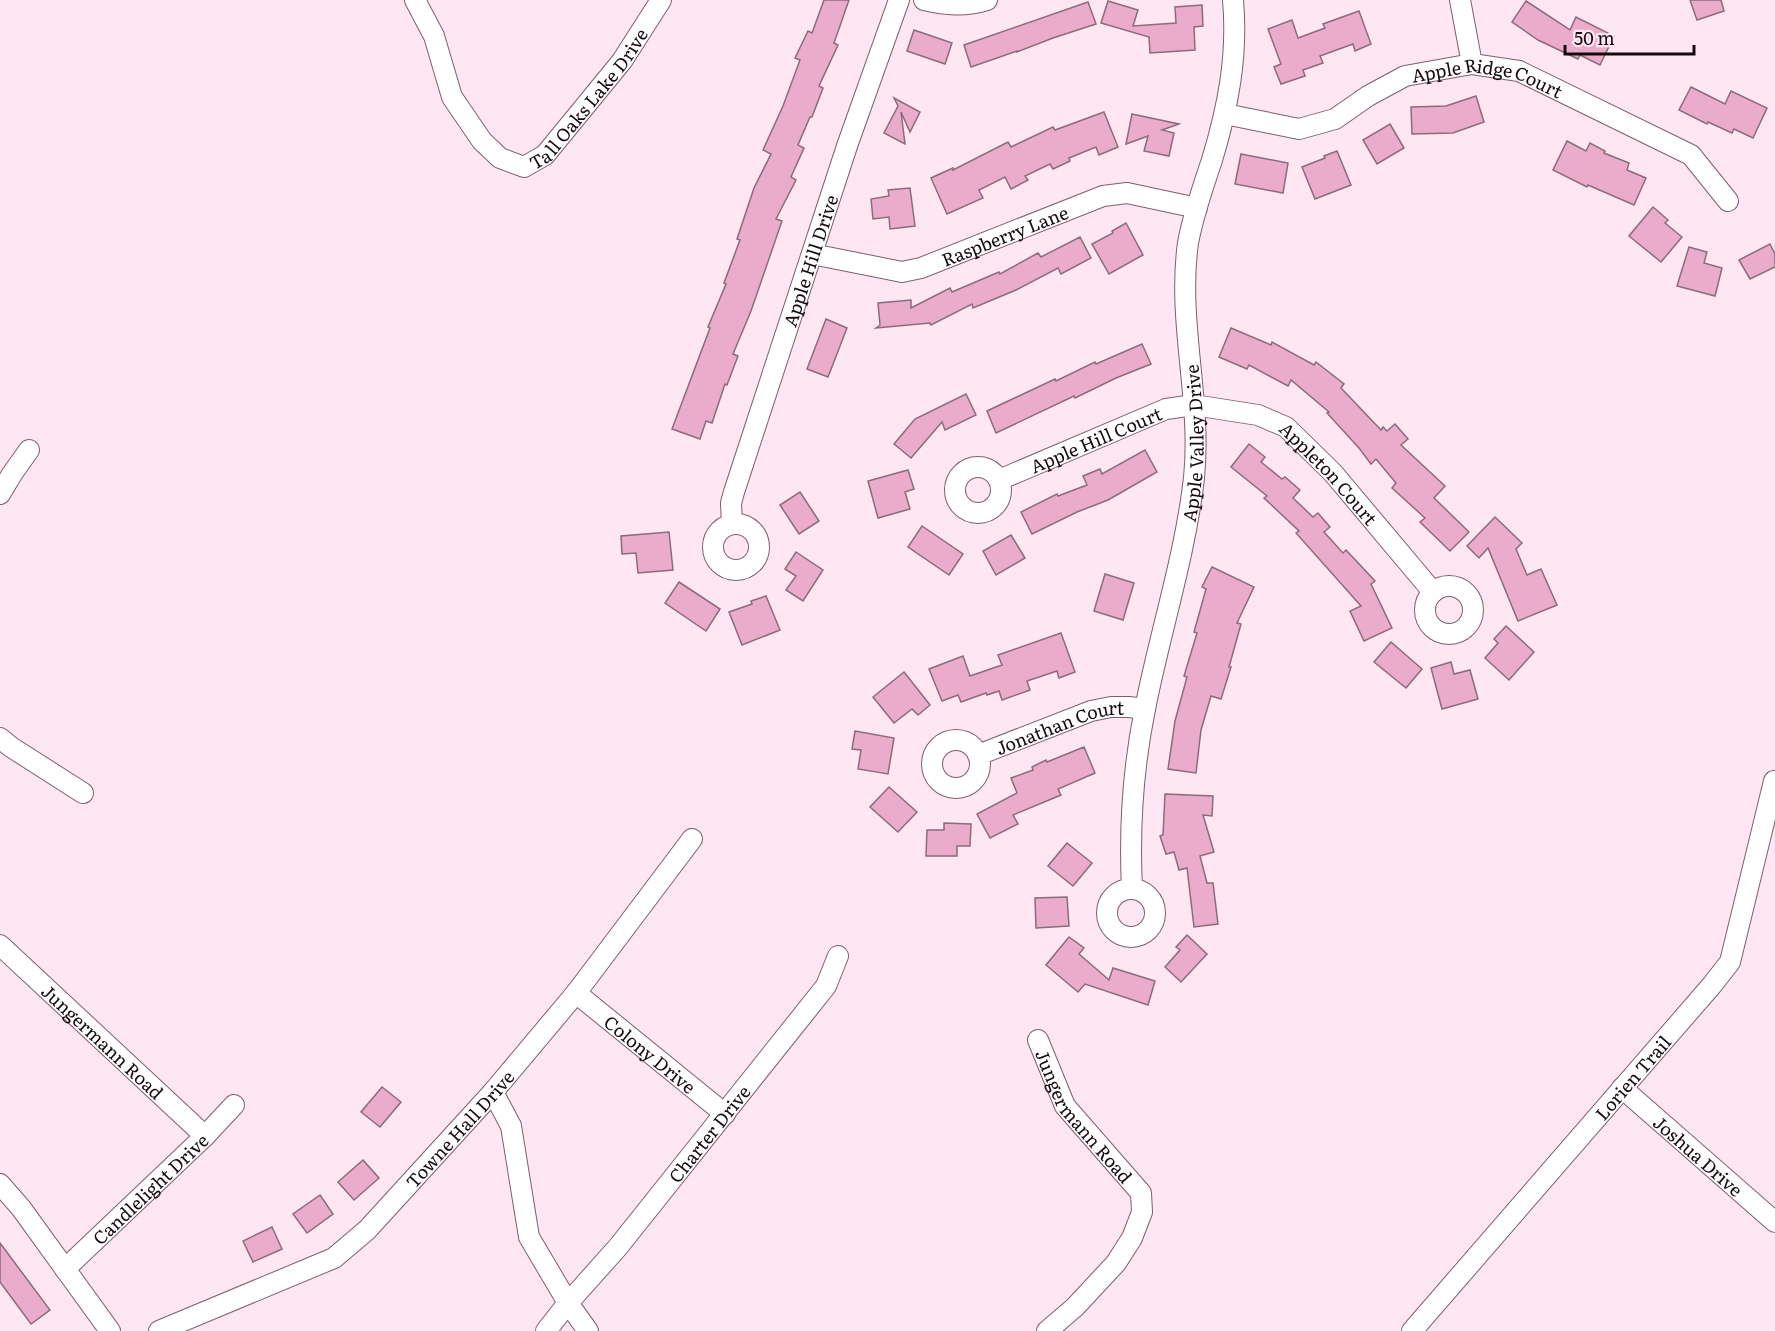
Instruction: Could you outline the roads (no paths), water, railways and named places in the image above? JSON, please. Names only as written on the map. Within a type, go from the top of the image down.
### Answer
[{"type":"street","name":"Tall Oaks Lake Drive","points":[[415,0],[434,36],[452,97],[482,141],[500,158],[524,167],[545,155],[622,61],[661,0]]},
{"type":"street","name":"Apple Hill Drive","points":[[732,524],[731,503],[734,492],[847,146],[899,0]]},
{"type":"street","points":[[924,0],[951,5],[974,4],[987,0]]},
{"type":"street","name":"Apple Valley Drive","points":[[1132,889],[1132,807],[1135,772],[1145,709],[1188,518],[1196,454],[1191,359],[1186,325],[1185,292],[1189,239],[1225,114],[1231,85],[1234,59],[1233,0]]},
{"type":"street","points":[[1460,0],[1472,64]]},
{"type":"street","name":"Apple Ridge Court","points":[[1225,114],[1299,129],[1335,119],[1368,96],[1405,76],[1472,64],[1519,71],[1691,155],[1728,201]]},
{"type":"street","name":"Raspberry Lane","points":[[812,254],[902,272],[921,268],[1103,195],[1127,193],[1197,208]]},
{"type":"street","name":"Apple Hill Court","points":[[999,480],[1166,409],[1194,405]]},
{"type":"street","name":"Appleton Court","points":[[1194,405],[1258,415],[1286,427],[1333,473],[1433,592]]},
{"type":"street","points":[[0,494],[29,450]]},
{"type":"street","name":"Jonathan Court","points":[[978,755],[1091,711],[1111,707],[1145,709]]},
{"type":"street","points":[[0,738],[83,793]]},
{"type":"street","name":"Lorien Trail","points":[[1412,1331],[1730,962],[1774,781]]},
{"type":"street","name":"Towne Hall Drive","points":[[159,1331],[334,1258],[367,1230],[493,1092],[576,993],[692,839]]},
{"type":"street","name":"Jungermann Road","points":[[0,945],[205,1136]]},
{"type":"street","name":"Charter Drive","points":[[546,1331],[618,1247],[826,986],[838,956]]},
{"type":"street","name":"Colony Drive","points":[[576,993],[725,1114]]},
{"type":"street","name":"Jungermann Road","points":[[1038,1040],[1065,1106],[1141,1193],[1142,1212],[1132,1238],[1116,1263],[1075,1306],[1047,1331]]},
{"type":"street","name":"Joshua Drive","points":[[1622,1088],[1775,1222]]},
{"type":"street","points":[[493,1092],[511,1126],[529,1237],[568,1303],[588,1331]]},
{"type":"street","name":"Candlelight Drive","points":[[65,1269],[205,1136],[234,1105]]},
{"type":"street","points":[[0,1184],[21,1208],[110,1331]]}]
